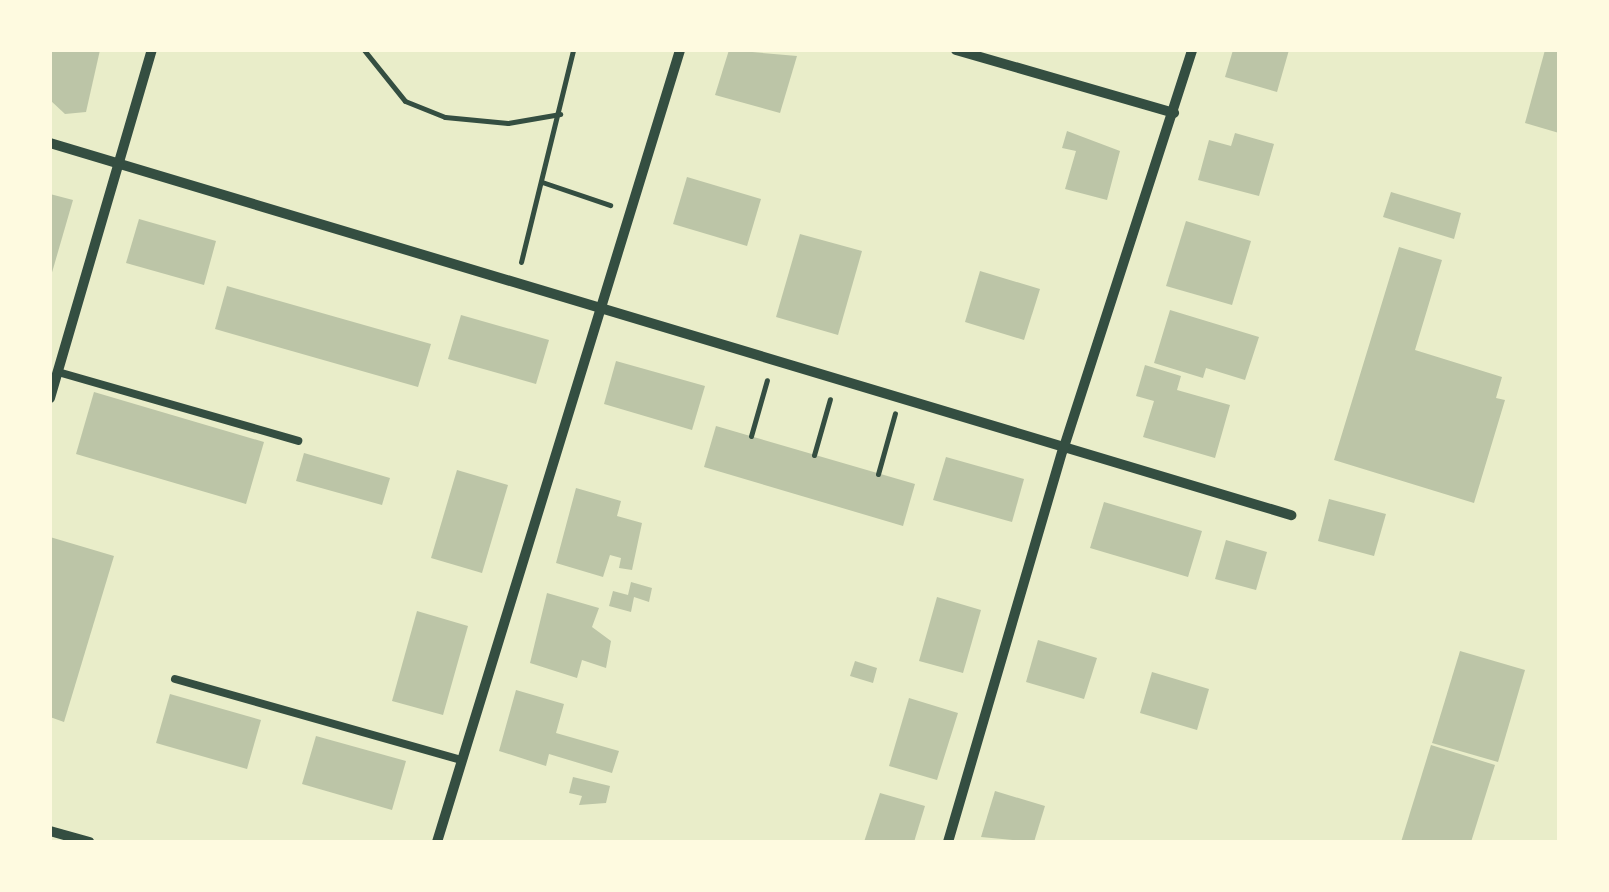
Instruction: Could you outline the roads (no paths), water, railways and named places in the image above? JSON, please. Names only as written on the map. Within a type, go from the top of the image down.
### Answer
[{"type":"street","points":[[50,398],[122,164],[152,50]]},
{"type":"street","points":[[436,842],[680,50]]},
{"type":"street","points":[[956,50],[1174,113]]},
{"type":"street","points":[[948,842],[1063,450],[1192,50]]},
{"type":"street","points":[[50,143],[898,401],[1291,515]]},
{"type":"street","points":[[50,830],[88,842]]},
{"type":"lane","points":[[58,372],[298,441]]},
{"type":"lane","points":[[175,679],[461,760]]}]
